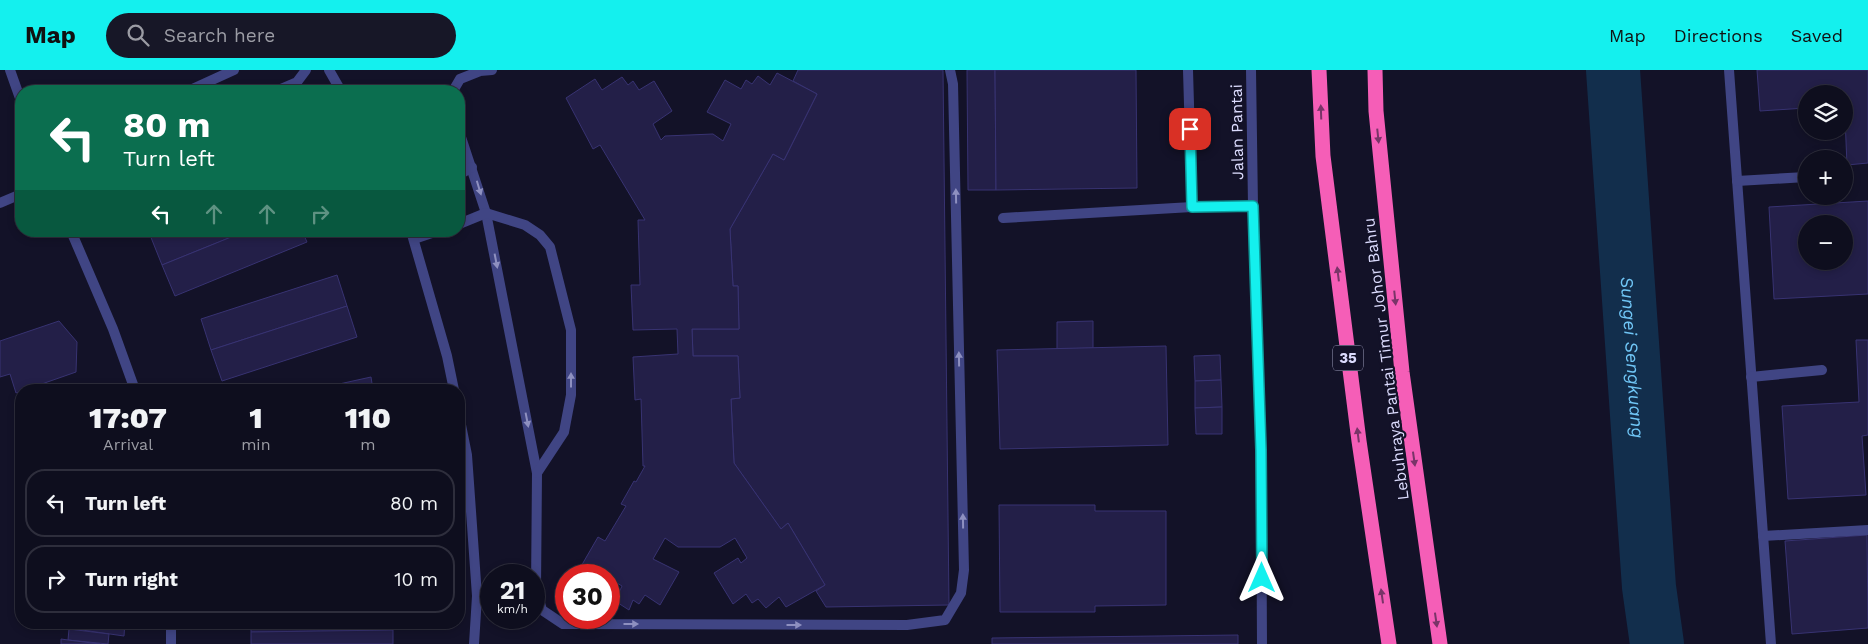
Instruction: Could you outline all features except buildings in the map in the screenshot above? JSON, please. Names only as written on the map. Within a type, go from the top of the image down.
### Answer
[{"type":"highway","name":"35","points":[[1319,70],[1323,156],[1359,440],[1389,644]]},
{"type":"highway","name":"Lebuhraya Pantai Timur Johor Bahru","points":[[1375,70],[1376,111],[1402,372],[1440,644]]},
{"type":"street","points":[[10,70],[15,85]]},
{"type":"street","points":[[201,85],[234,70]]},
{"type":"street","points":[[290,85],[297,82],[306,70]]},
{"type":"street","points":[[329,70],[337,85]]},
{"type":"street","points":[[456,85],[460,79],[480,71],[492,70]]},
{"type":"street","points":[[465,148],[486,213],[537,473],[536,588],[542,610],[563,624],[907,625],[945,620],[961,593],[964,570],[953,84],[950,70]]},
{"type":"street","points":[[1188,70],[1192,207]]},
{"type":"street","name":"Jalan Pantai","points":[[1251,70],[1253,206],[1261,450],[1262,644]]},
{"type":"street","points":[[1729,70],[1771,644]]},
{"type":"street","points":[[465,171],[472,167]]},
{"type":"street","points":[[1737,182],[1798,178]]},
{"type":"street","points":[[0,203],[15,197]]},
{"type":"street","points":[[1003,218],[1192,207],[1253,206]]},
{"type":"street","points":[[465,222],[486,213],[525,224],[540,235],[550,248],[572,330],[571,395],[564,432],[537,473]]},
{"type":"street","points":[[75,237],[113,329],[133,384]]},
{"type":"street","points":[[414,237],[447,356],[453,384]]},
{"type":"street","points":[[1751,377],[1822,370]]},
{"type":"street","points":[[465,445],[477,596],[474,644]]},
{"type":"street","points":[[1763,536],[1868,530]]},
{"type":"street","points":[[171,629],[171,644]]},
{"type":"waterway","name":"Sungei Sengkuang","points":[[1613,70],[1649,587],[1657,644]]},
{"type":"route","points":[[1190,129],[1192,207],[1253,206],[1261,450],[1262,578]]}]
